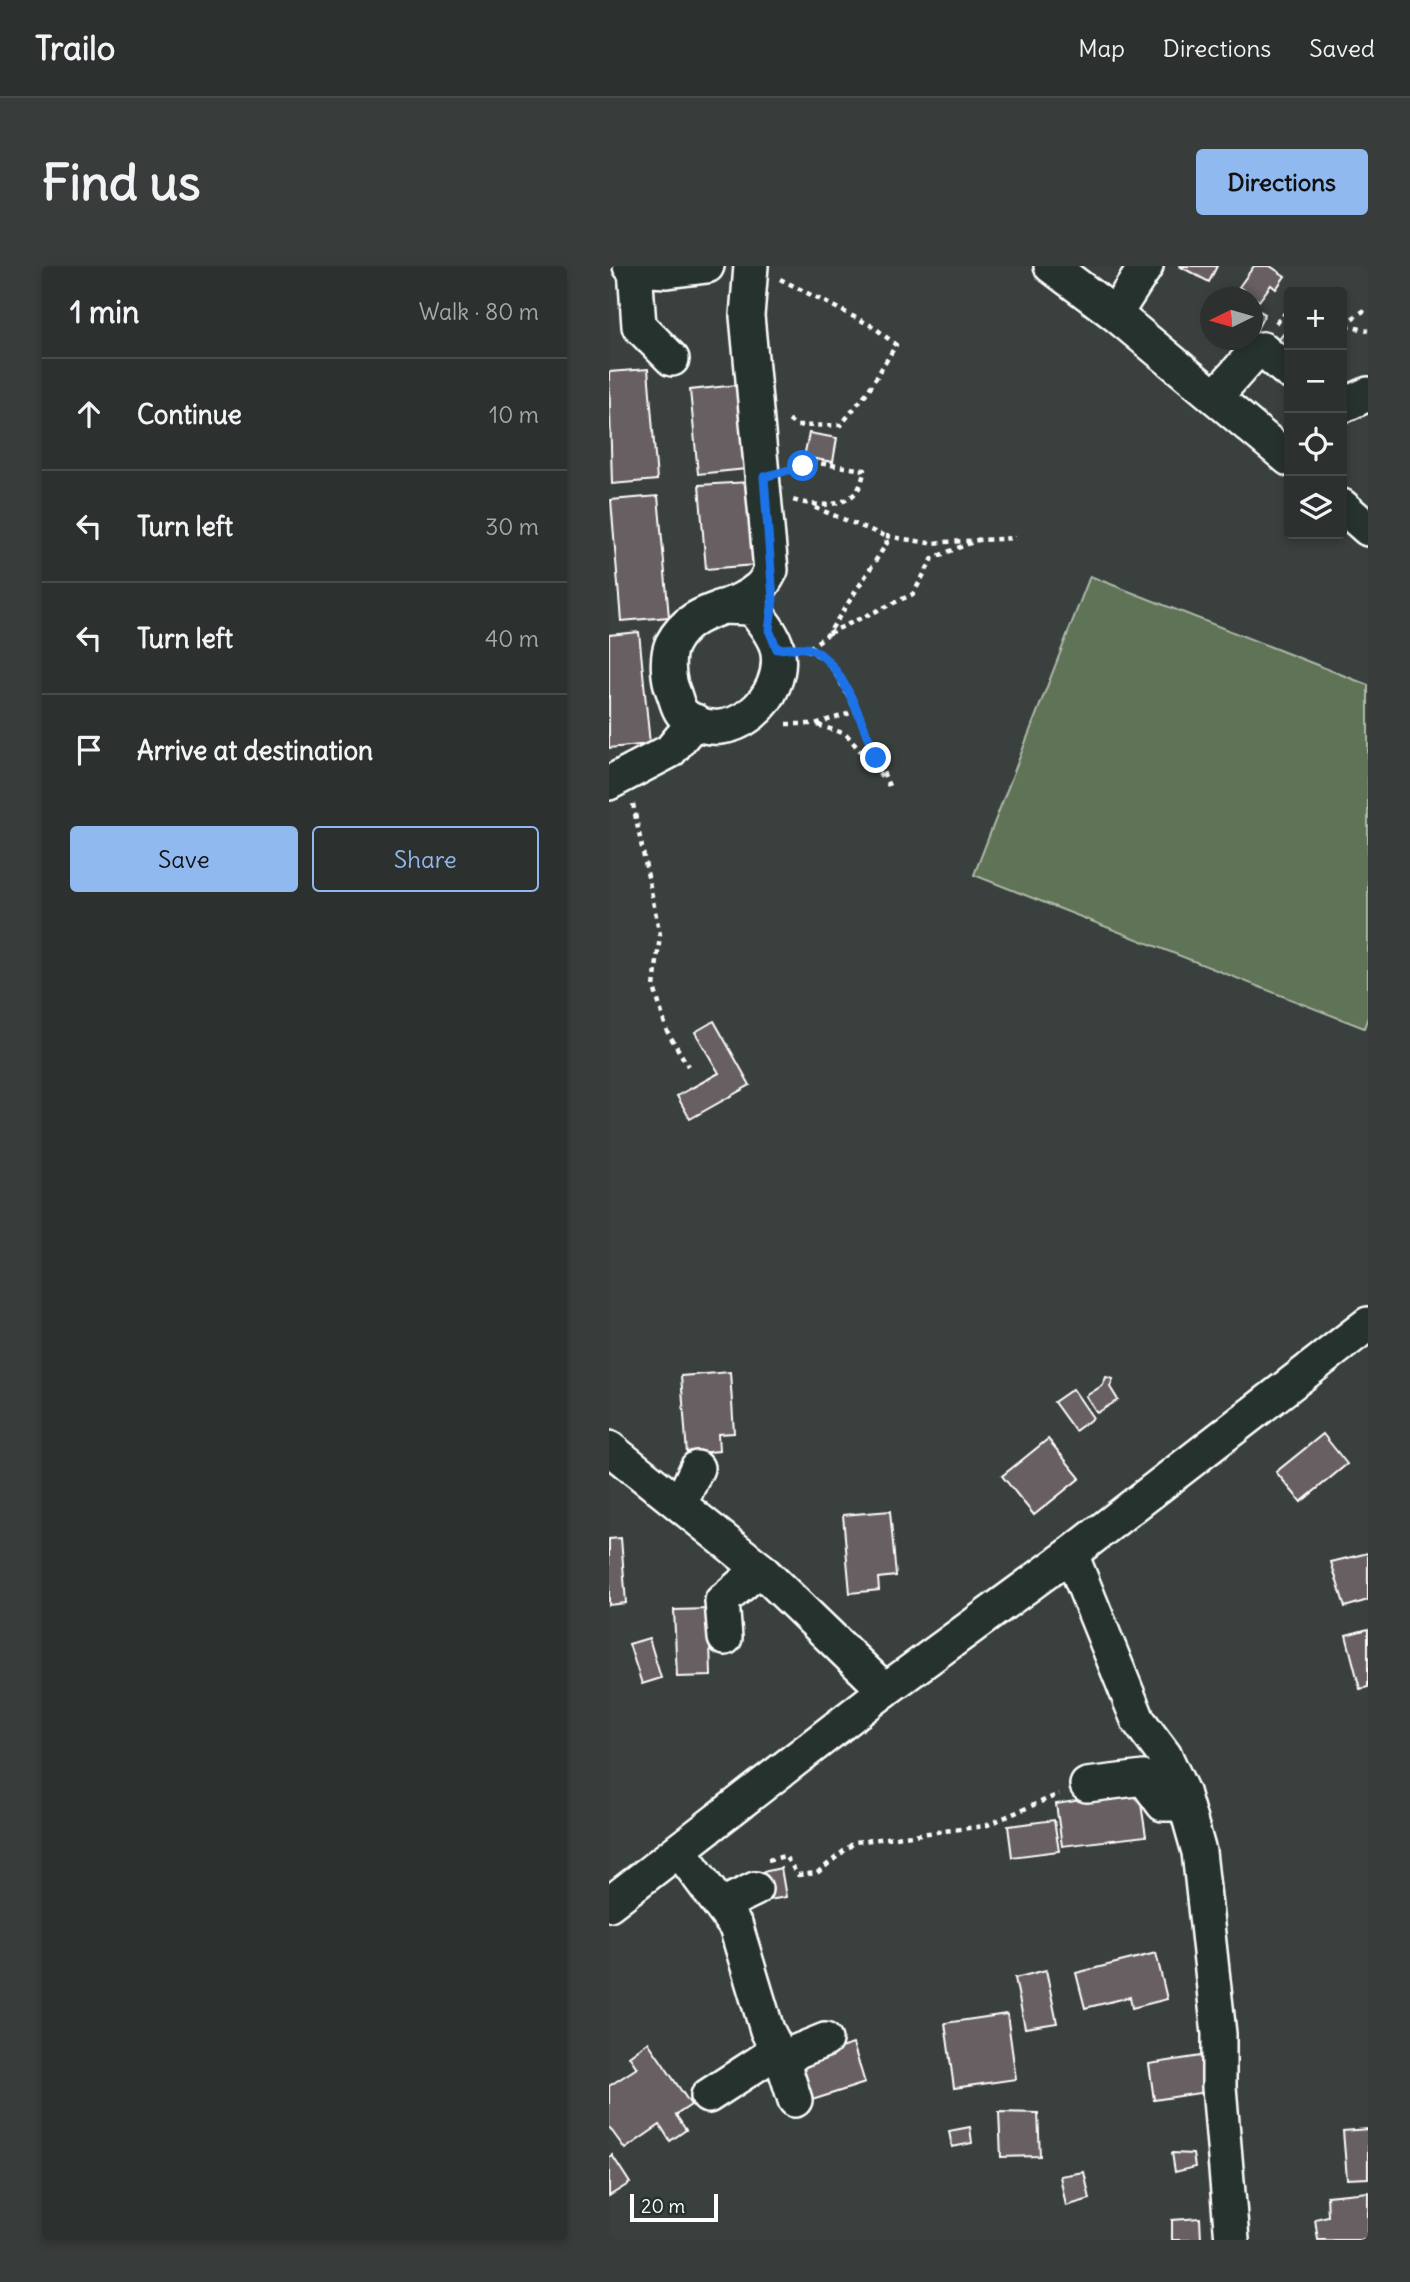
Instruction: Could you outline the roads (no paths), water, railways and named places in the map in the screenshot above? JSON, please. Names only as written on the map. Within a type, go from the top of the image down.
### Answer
[{"type":"street","points":[[672,359],[639,326],[632,268],[667,271],[707,266]]},
{"type":"street","points":[[1051,266],[1115,314],[1215,397],[1284,448]]},
{"type":"street","points":[[1115,314],[1146,266]]},
{"type":"street","points":[[765,272],[747,316],[765,484],[771,570],[773,599],[783,650],[768,697],[741,723],[708,728],[682,714],[669,680],[671,646],[692,618],[759,588],[771,570]]},
{"type":"street","points":[[1215,397],[1238,370],[1262,349],[1284,369]]},
{"type":"street","points":[[1347,404],[1368,394]]},
{"type":"street","points":[[1347,510],[1368,529]]},
{"type":"street","points":[[721,607],[752,608],[783,650]]},
{"type":"street","points":[[619,778],[670,751],[695,721]]},
{"type":"street","points":[[609,1904],[885,1690],[1071,1554],[1368,1324]]},
{"type":"street","points":[[609,1448],[760,1569],[885,1690]]},
{"type":"street","points":[[680,1504],[697,1468]]},
{"type":"street","points":[[1071,1554],[1138,1720],[1165,1756],[1185,1804],[1199,1852],[1219,2034],[1219,2087],[1232,2240]]},
{"type":"street","points":[[725,1638],[722,1601],[760,1569]]},
{"type":"street","points":[[1087,1785],[1144,1778],[1163,1804],[1185,1804]]},
{"type":"street","points":[[679,1850],[736,1927],[767,2031],[780,2056],[795,2100]]},
{"type":"street","points":[[722,1905],[755,1889]]},
{"type":"street","points":[[708,2096],[780,2056],[825,2040]]}]
